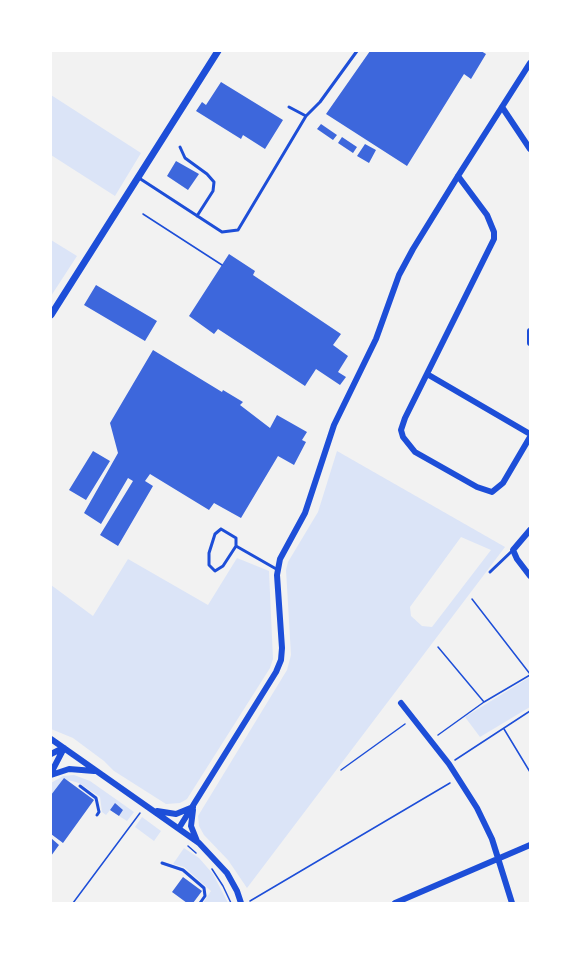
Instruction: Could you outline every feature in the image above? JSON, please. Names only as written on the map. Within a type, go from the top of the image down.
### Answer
[{"type":"street","points":[[51,319],[53,312],[218,51]]},
{"type":"street","points":[[179,828],[276,672],[281,660],[278,570],[281,555],[305,513],[334,425],[376,339],[399,275],[412,249],[530,63]]},
{"type":"street","points":[[502,107],[530,149]]},
{"type":"street","points":[[427,374],[530,435],[503,483],[492,492],[477,487],[415,452],[403,437],[401,430],[405,418],[494,239],[494,232],[487,215],[458,176]]},
{"type":"street","points":[[530,332],[530,343]]},
{"type":"street","points":[[530,530],[513,550],[530,576]]},
{"type":"street","points":[[401,703],[449,764],[477,808],[498,859],[512,903]]},
{"type":"street","points":[[51,739],[199,843],[226,873],[241,903]]},
{"type":"street","points":[[51,754],[64,748]]},
{"type":"street","points":[[51,774],[64,748]]},
{"type":"street","points":[[51,774],[69,769],[98,772]]},
{"type":"street","points":[[154,811],[176,814],[193,807]]},
{"type":"street","points":[[193,807],[191,826],[199,843]]},
{"type":"street","points":[[395,903],[530,845]]},
{"type":"lane","points":[[138,177],[222,232],[238,230],[306,116],[321,102],[357,51]]},
{"type":"lane","points":[[289,107],[306,116]]},
{"type":"lane","points":[[180,147],[185,158],[214,182],[213,190],[197,216]]},
{"type":"lane","points":[[221,529],[236,538],[236,546],[219,570],[215,571],[211,568],[209,553],[218,531],[221,529]]},
{"type":"lane","points":[[236,546],[278,570]]},
{"type":"lane","points":[[490,572],[513,550]]},
{"type":"lane","points":[[80,786],[96,798],[99,812],[97,815]]},
{"type":"lane","points":[[162,863],[183,870],[204,888],[205,896],[200,903]]},
{"type":"path","points":[[143,214],[222,265]]},
{"type":"path","points":[[431,740],[484,702],[530,674],[472,598]]},
{"type":"path","points":[[438,647],[484,702]]},
{"type":"path","points":[[449,764],[530,711]]},
{"type":"path","points":[[341,770],[413,718]]},
{"type":"path","points":[[503,728],[530,772]]},
{"type":"path","points":[[248,903],[458,778]]},
{"type":"path","points":[[73,903],[140,812],[147,817]]},
{"type":"path","points":[[188,846],[199,855]]},
{"type":"path","points":[[211,869],[231,903]]},
{"type":"shaded area","points":[[51,95],[141,153],[115,196],[51,155]]},
{"type":"shaded area","points":[[51,240],[77,256],[51,296]]},
{"type":"shaded area","points":[[337,451],[505,547],[247,888],[228,860],[204,835],[199,826],[198,816],[287,670],[291,655],[286,570],[288,562],[318,512]],"holes":[[[461,537],[491,550],[432,627],[422,626],[411,616],[410,607]]]},
{"type":"shaded area","points":[[237,558],[269,571],[273,659],[270,668],[187,799],[180,803],[166,804],[114,771],[73,738],[51,729],[51,585],[93,616],[128,559],[208,605]]},
{"type":"shaded area","points":[[530,677],[530,707],[480,737],[465,717]]},
{"type":"shaded area","points":[[74,775],[90,781],[134,812],[127,821],[119,816],[123,810],[115,804],[106,815],[102,812],[100,797],[72,781],[66,780],[51,795],[51,783],[63,776]]},
{"type":"shaded area","points":[[142,817],[161,831],[154,841],[135,827]]},
{"type":"shaded area","points":[[184,848],[199,858],[213,874],[228,903],[203,903],[211,891],[184,867],[173,864]]},
{"type":"building","points":[[370,51],[481,51],[486,54],[471,79],[464,74],[407,166],[326,114]]},
{"type":"building","points":[[221,82],[283,120],[265,149],[243,135],[241,139],[196,111],[202,102],[206,105]]},
{"type":"building","points":[[321,124],[337,135],[333,140],[317,129]]},
{"type":"building","points":[[342,137],[357,147],[353,153],[338,143]]},
{"type":"building","points":[[365,144],[376,150],[369,163],[357,156]]},
{"type":"building","points":[[176,161],[199,174],[188,190],[167,176]]},
{"type":"building","points":[[229,254],[255,271],[253,275],[341,334],[333,345],[348,356],[338,372],[346,377],[340,385],[316,369],[305,386],[218,329],[214,334],[189,316]]},
{"type":"building","points":[[96,285],[157,321],[145,341],[84,305]]},
{"type":"building","points":[[153,350],[222,392],[223,390],[243,402],[240,405],[270,428],[277,415],[307,432],[302,440],[306,442],[294,465],[278,456],[241,518],[214,503],[209,510],[150,474],[145,481],[153,486],[118,546],[100,535],[133,481],[128,478],[101,524],[84,513],[118,453],[110,423]]},
{"type":"building","points":[[93,451],[110,461],[86,500],[69,490]]},
{"type":"building","points":[[64,778],[94,800],[63,843],[51,834],[51,795]]},
{"type":"building","points":[[115,803],[123,810],[119,816],[110,810]]},
{"type":"building","points":[[51,838],[59,845],[51,856]]},
{"type":"building","points":[[183,877],[202,891],[193,903],[187,903],[172,892]]}]
